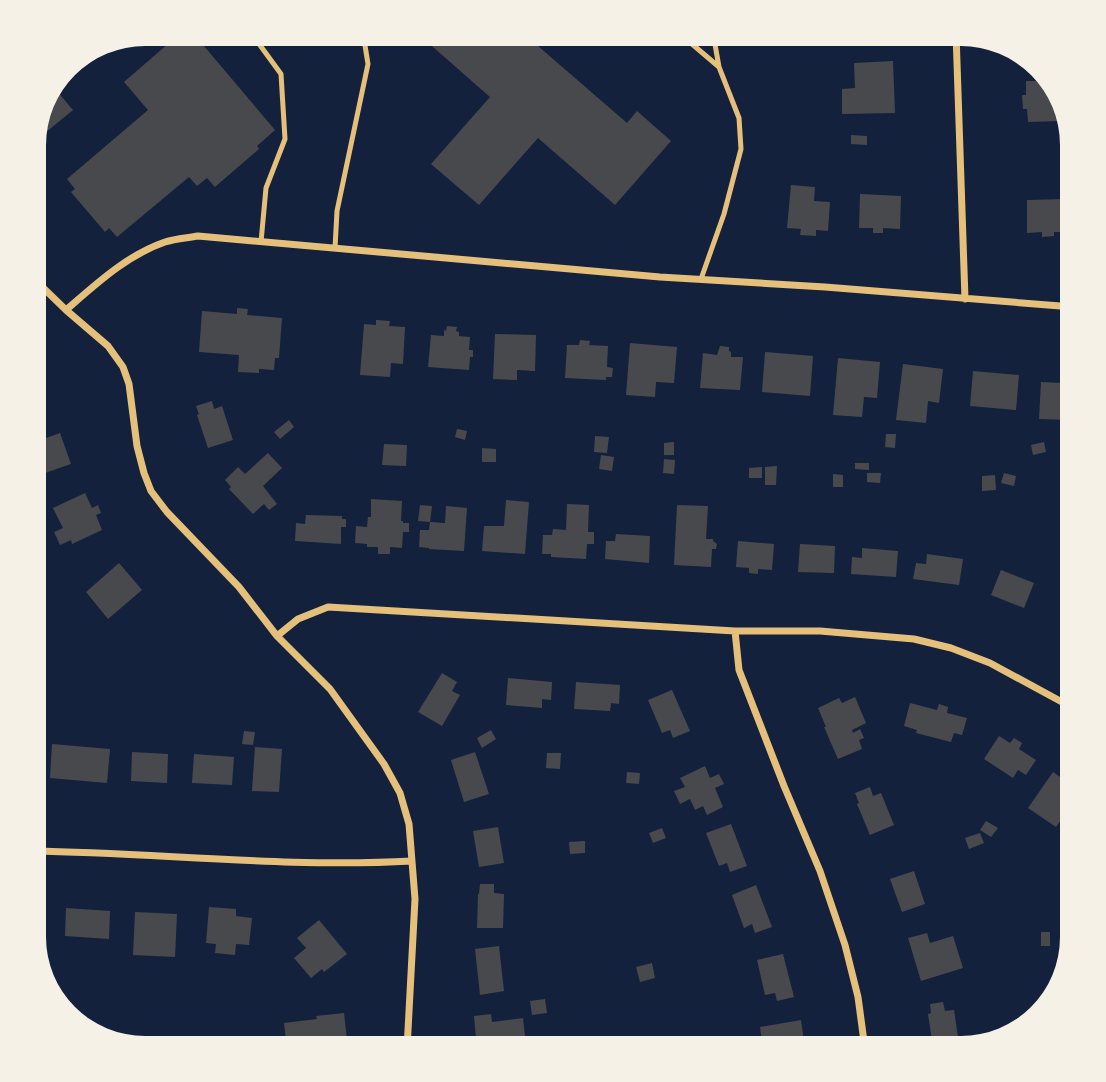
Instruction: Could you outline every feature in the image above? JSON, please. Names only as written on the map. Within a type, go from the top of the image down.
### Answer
[{"type":"street","points":[[956,46],[965,299]]},
{"type":"street","points":[[66,310],[137,254],[167,241],[198,236],[701,279],[1060,306]]},
{"type":"street","points":[[46,291],[108,346],[123,366],[129,384],[137,446],[144,474],[152,491],[167,512],[239,587],[277,636],[330,689],[384,764],[400,793],[409,824],[415,899],[408,1036]]},
{"type":"street","points":[[277,636],[298,619],[328,607],[735,631],[820,631],[914,639],[951,648],[990,663],[1060,701]]},
{"type":"street","points":[[735,631],[739,670],[820,871],[845,945],[858,997],[863,1036]]},
{"type":"street","points":[[46,851],[353,864],[412,861]]},
{"type":"lane","points":[[261,46],[281,74],[285,139],[266,188],[261,242]]},
{"type":"lane","points":[[335,248],[337,211],[368,64],[365,46]]},
{"type":"lane","points":[[694,46],[719,67]]},
{"type":"lane","points":[[701,279],[724,214],[741,149],[739,118],[719,67],[715,46]]},
{"type":"building","points":[[166,46],[204,46],[275,130],[257,146],[259,149],[215,187],[207,178],[197,186],[189,177],[117,237],[109,228],[105,232],[71,192],[75,189],[67,179],[148,110],[124,82]]},
{"type":"building","points":[[432,46],[538,46],[627,123],[637,111],[671,141],[615,205],[538,138],[479,205],[431,164],[490,97]]},
{"type":"building","points":[[893,61],[895,113],[842,114],[842,89],[855,88],[854,63]]},
{"type":"building","points":[[1026,81],[1037,81],[1047,95],[1058,121],[1028,122],[1027,109],[1023,109],[1022,95],[1026,95]]},
{"type":"building","points":[[60,94],[73,110],[47,131],[53,107]]},
{"type":"building","points":[[851,135],[867,136],[867,145],[851,144]]},
{"type":"building","points":[[791,185],[815,187],[814,201],[830,202],[828,231],[816,230],[816,236],[800,235],[801,229],[787,228]]},
{"type":"building","points":[[860,194],[901,196],[900,229],[883,228],[883,233],[873,233],[873,228],[859,228]]},
{"type":"building","points":[[1060,199],[1060,232],[1054,232],[1054,236],[1042,237],[1042,232],[1027,233],[1027,200]]},
{"type":"building","points":[[237,308],[248,309],[247,315],[282,318],[279,358],[275,358],[274,370],[259,369],[259,373],[238,372],[239,355],[199,352],[202,311],[237,314]]},
{"type":"building","points":[[376,320],[390,321],[389,326],[405,327],[403,364],[391,363],[390,377],[360,375],[364,324],[376,325]]},
{"type":"building","points":[[447,326],[457,327],[459,336],[470,337],[469,350],[473,350],[473,357],[470,357],[469,370],[428,367],[431,335],[444,336]]},
{"type":"building","points":[[495,334],[536,335],[535,371],[517,370],[517,380],[493,379]]},
{"type":"building","points":[[580,340],[590,341],[589,345],[608,346],[607,367],[613,368],[612,377],[606,377],[606,380],[565,378],[567,345],[579,345]]},
{"type":"building","points":[[630,343],[677,347],[674,383],[656,382],[655,397],[626,395]]},
{"type":"building","points":[[720,346],[729,347],[731,357],[743,357],[740,390],[700,388],[703,353],[717,355]]},
{"type":"building","points":[[765,352],[813,356],[810,396],[762,392]]},
{"type":"building","points":[[838,358],[880,362],[877,398],[864,397],[862,417],[833,415]]},
{"type":"building","points":[[903,364],[943,369],[939,403],[928,401],[926,423],[896,420]]},
{"type":"building","points":[[973,371],[1019,375],[1016,410],[970,406]]},
{"type":"building","points":[[1041,382],[1060,383],[1060,420],[1039,419]]},
{"type":"building","points":[[212,401],[214,409],[222,406],[233,440],[208,448],[196,406]]},
{"type":"building","points":[[289,420],[294,427],[280,439],[274,432]]},
{"type":"building","points":[[457,429],[467,431],[465,440],[455,437]]},
{"type":"building","points":[[60,433],[71,464],[46,473],[46,438]]},
{"type":"building","points":[[886,434],[896,434],[895,448],[885,447]]},
{"type":"building","points":[[595,436],[609,437],[607,453],[594,452]]},
{"type":"building","points":[[674,442],[674,455],[664,455],[664,443]]},
{"type":"building","points":[[1044,442],[1046,452],[1033,455],[1031,445]]},
{"type":"building","points":[[384,444],[407,445],[406,466],[382,465]]},
{"type":"building","points":[[482,448],[496,449],[496,462],[482,462]]},
{"type":"building","points":[[268,453],[282,468],[263,486],[277,504],[269,510],[264,504],[253,514],[229,489],[231,487],[225,480],[238,467],[245,474]]},
{"type":"building","points":[[601,455],[614,457],[612,471],[599,469]]},
{"type":"building","points":[[664,459],[675,460],[674,474],[663,473]]},
{"type":"building","points":[[855,463],[869,463],[869,470],[855,469]]},
{"type":"building","points":[[777,466],[776,485],[765,485],[765,467]]},
{"type":"building","points":[[762,467],[762,478],[749,478],[749,468]]},
{"type":"building","points":[[867,473],[881,473],[880,483],[867,482]]},
{"type":"building","points":[[1004,473],[1016,476],[1014,486],[1001,483]]},
{"type":"building","points":[[833,474],[843,475],[843,487],[833,487]]},
{"type":"building","points":[[995,475],[996,490],[982,491],[982,476]]},
{"type":"building","points":[[85,493],[92,508],[98,505],[101,513],[96,515],[102,530],[72,544],[71,540],[60,545],[54,532],[63,528],[53,508]]},
{"type":"building","points":[[371,499],[402,501],[401,521],[409,523],[409,532],[403,532],[402,548],[390,547],[390,554],[378,554],[378,547],[355,543],[356,526],[367,527],[368,517],[371,517]]},
{"type":"building","points":[[506,500],[529,502],[525,554],[482,551],[484,526],[504,526]]},
{"type":"building","points":[[567,504],[589,505],[588,532],[594,532],[594,544],[587,544],[586,559],[542,554],[543,535],[552,535],[553,529],[566,530]]},
{"type":"building","points":[[420,505],[432,506],[430,522],[418,521]]},
{"type":"building","points":[[677,505],[708,506],[706,539],[713,539],[717,544],[716,549],[712,549],[711,567],[674,565]]},
{"type":"building","points":[[446,506],[467,508],[464,551],[419,547],[420,530],[429,530],[430,522],[445,523]]},
{"type":"building","points":[[306,515],[342,516],[342,519],[346,519],[346,527],[341,527],[341,544],[295,541],[296,523],[305,524]]},
{"type":"building","points":[[616,534],[650,536],[649,563],[605,559],[606,541],[615,541]]},
{"type":"building","points":[[738,541],[774,544],[772,570],[758,569],[758,574],[749,573],[749,568],[736,567]]},
{"type":"building","points":[[800,544],[835,546],[834,573],[798,572]]},
{"type":"building","points":[[862,548],[898,551],[896,577],[851,574],[852,557],[862,558]]},
{"type":"building","points":[[927,554],[963,559],[959,585],[913,579],[916,563],[926,564]]},
{"type":"building","points":[[119,563],[142,590],[108,619],[86,592]]},
{"type":"building","points":[[1001,570],[1034,583],[1024,608],[991,595]]},
{"type":"building","points":[[442,673],[457,682],[452,691],[460,695],[442,726],[418,712]]},
{"type":"building","points":[[508,678],[552,682],[551,700],[542,699],[542,708],[506,705]]},
{"type":"building","points":[[576,682],[620,685],[619,704],[611,703],[610,711],[574,709]]},
{"type":"building","points":[[672,690],[690,731],[673,738],[670,730],[662,733],[648,700]]},
{"type":"building","points":[[855,697],[866,723],[852,730],[853,733],[860,729],[864,738],[859,740],[862,749],[838,759],[818,708],[839,698],[842,703]]},
{"type":"building","points":[[910,703],[937,710],[939,704],[948,707],[947,713],[967,718],[962,735],[954,733],[951,742],[916,733],[917,730],[904,726]]},
{"type":"building","points":[[491,730],[496,739],[482,748],[477,738]]},
{"type":"building","points":[[244,731],[255,732],[253,745],[242,744]]},
{"type":"building","points":[[999,736],[1010,743],[1014,738],[1022,743],[1019,749],[1036,760],[1026,775],[1018,770],[1013,778],[984,759]]},
{"type":"building","points":[[52,744],[110,749],[107,783],[50,778]]},
{"type":"building","points":[[255,747],[282,749],[279,792],[252,791]]},
{"type":"building","points":[[132,752],[168,754],[167,783],[131,781]]},
{"type":"building","points":[[475,752],[489,794],[464,802],[451,760]]},
{"type":"building","points":[[547,753],[561,753],[560,769],[546,768]]},
{"type":"building","points":[[194,754],[234,757],[232,785],[192,783]]},
{"type":"building","points":[[705,766],[710,778],[719,774],[724,784],[715,788],[723,807],[707,815],[703,806],[695,810],[690,799],[680,804],[674,791],[685,787],[680,778]]},
{"type":"building","points":[[627,772],[640,773],[639,784],[626,783]]},
{"type":"building","points":[[1053,772],[1060,777],[1060,821],[1056,827],[1028,808]]},
{"type":"building","points":[[870,787],[873,796],[881,793],[894,825],[870,835],[855,793]]},
{"type":"building","points":[[986,821],[998,828],[991,837],[980,830]]},
{"type":"building","points":[[731,824],[747,866],[730,872],[727,863],[719,866],[706,833]]},
{"type":"building","points":[[498,827],[504,863],[479,867],[473,831]]},
{"type":"building","points":[[662,828],[666,838],[653,843],[649,833]]},
{"type":"building","points":[[980,833],[984,843],[969,849],[965,838]]},
{"type":"building","points":[[585,841],[585,853],[570,854],[569,842]]},
{"type":"building","points":[[914,871],[925,904],[902,912],[890,879]]},
{"type":"building","points":[[480,884],[494,884],[494,893],[504,894],[503,928],[477,928]]},
{"type":"building","points":[[756,885],[772,927],[755,933],[752,924],[744,928],[732,895]]},
{"type":"building","points":[[209,907],[236,909],[236,916],[252,918],[249,945],[236,944],[235,955],[215,953],[216,944],[206,943]]},
{"type":"building","points":[[66,908],[110,911],[109,939],[65,936]]},
{"type":"building","points":[[135,912],[177,914],[175,957],[133,955]]},
{"type":"building","points":[[319,920],[347,954],[324,972],[322,969],[311,978],[294,958],[306,948],[297,938]]},
{"type":"building","points":[[1041,932],[1050,932],[1050,946],[1041,946]]},
{"type":"building","points":[[927,933],[930,943],[953,936],[963,968],[921,981],[908,938]]},
{"type":"building","points":[[499,946],[504,991],[480,995],[475,949]]},
{"type":"building","points":[[783,954],[794,997],[777,1001],[775,993],[765,995],[757,960]]},
{"type":"building","points":[[652,963],[655,978],[640,982],[636,967]]},
{"type":"building","points":[[545,999],[547,1013],[532,1015],[530,1001]]},
{"type":"building","points":[[943,1002],[945,1011],[954,1010],[958,1036],[931,1036],[928,1014],[931,1013],[930,1004]]},
{"type":"building","points":[[344,1013],[347,1036],[286,1036],[284,1023],[317,1019],[316,1016]]},
{"type":"building","points":[[491,1014],[492,1022],[523,1018],[525,1036],[476,1036],[474,1016]]},
{"type":"building","points":[[801,1020],[803,1036],[761,1036],[760,1027]]}]
